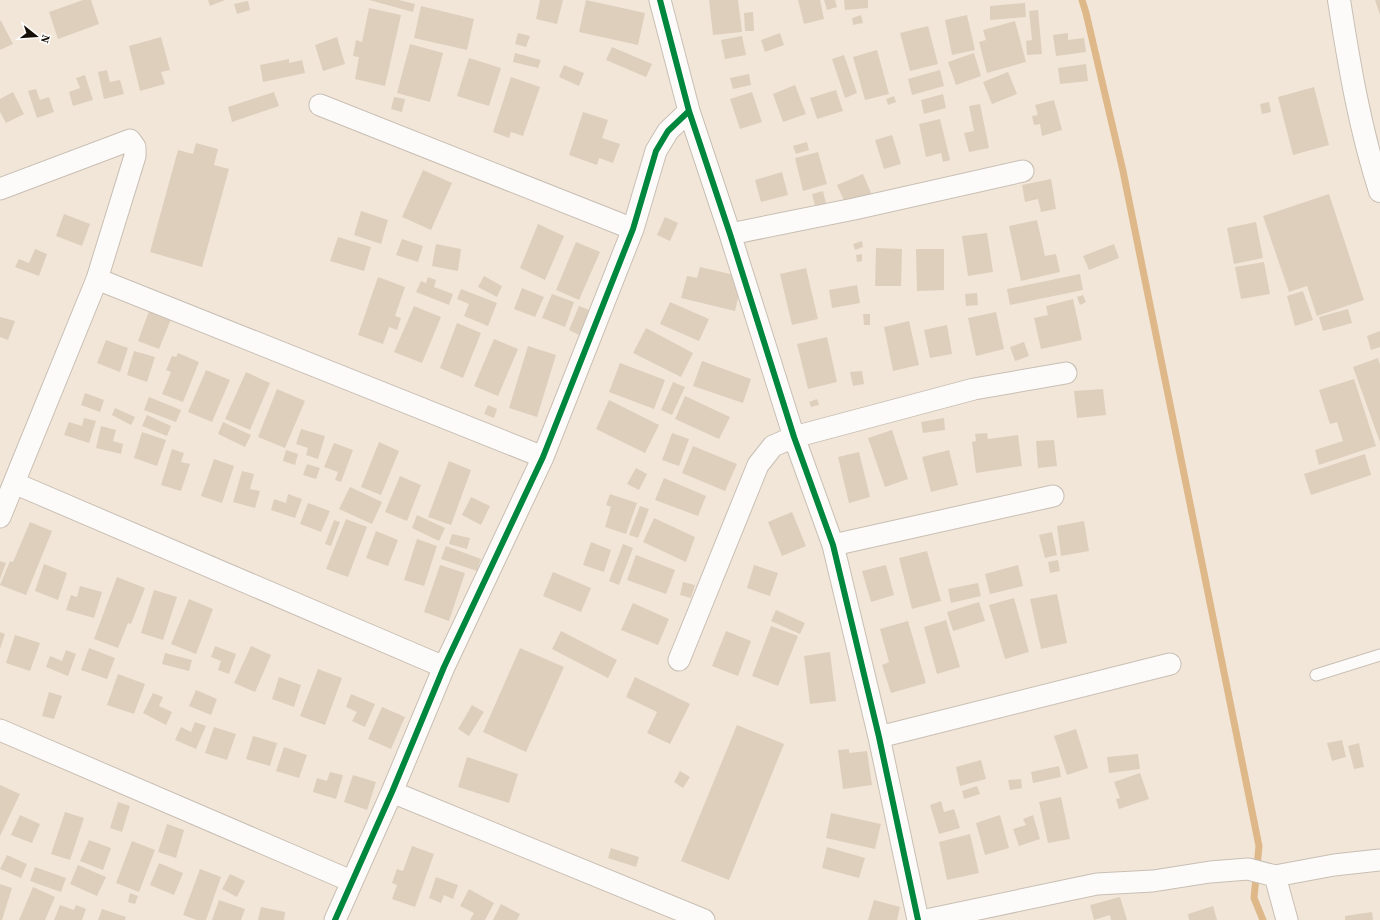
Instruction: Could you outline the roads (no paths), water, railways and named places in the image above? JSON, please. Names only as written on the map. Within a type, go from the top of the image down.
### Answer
[{"type":"street","points":[[660,0],[689,111],[730,234],[794,437],[833,545],[879,737],[918,920]]},
{"type":"street","points":[[1339,0],[1348,53],[1375,159],[1380,191]]},
{"type":"street","points":[[320,105],[633,229]]},
{"type":"street","points":[[335,920],[351,881],[392,792],[444,667],[543,458],[633,229],[656,151],[668,131],[689,111]]},
{"type":"street","points":[[0,188],[130,140],[135,147],[135,156],[97,278],[0,517]]},
{"type":"street","points":[[730,234],[854,209],[1023,171]]},
{"type":"street","points":[[97,278],[543,458]]},
{"type":"street","points":[[679,660],[758,464],[773,446],[794,437],[974,389],[1066,373]]},
{"type":"street","points":[[14,483],[444,667]]},
{"type":"street","points":[[833,545],[1053,496]]},
{"type":"street","points":[[879,737],[1170,664]]},
{"type":"street","points":[[0,730],[351,881]]},
{"type":"street","points":[[392,792],[704,920]]},
{"type":"street","points":[[926,920],[1097,884],[1153,881],[1210,872],[1262,873],[1380,860]]},
{"type":"street","points":[[1262,873],[1287,920]]},
{"type":"lane","points":[[1316,675],[1380,655]]},
{"type":"waterway","points":[[1082,0],[1123,171],[1259,846],[1254,898],[1263,920]]}]
